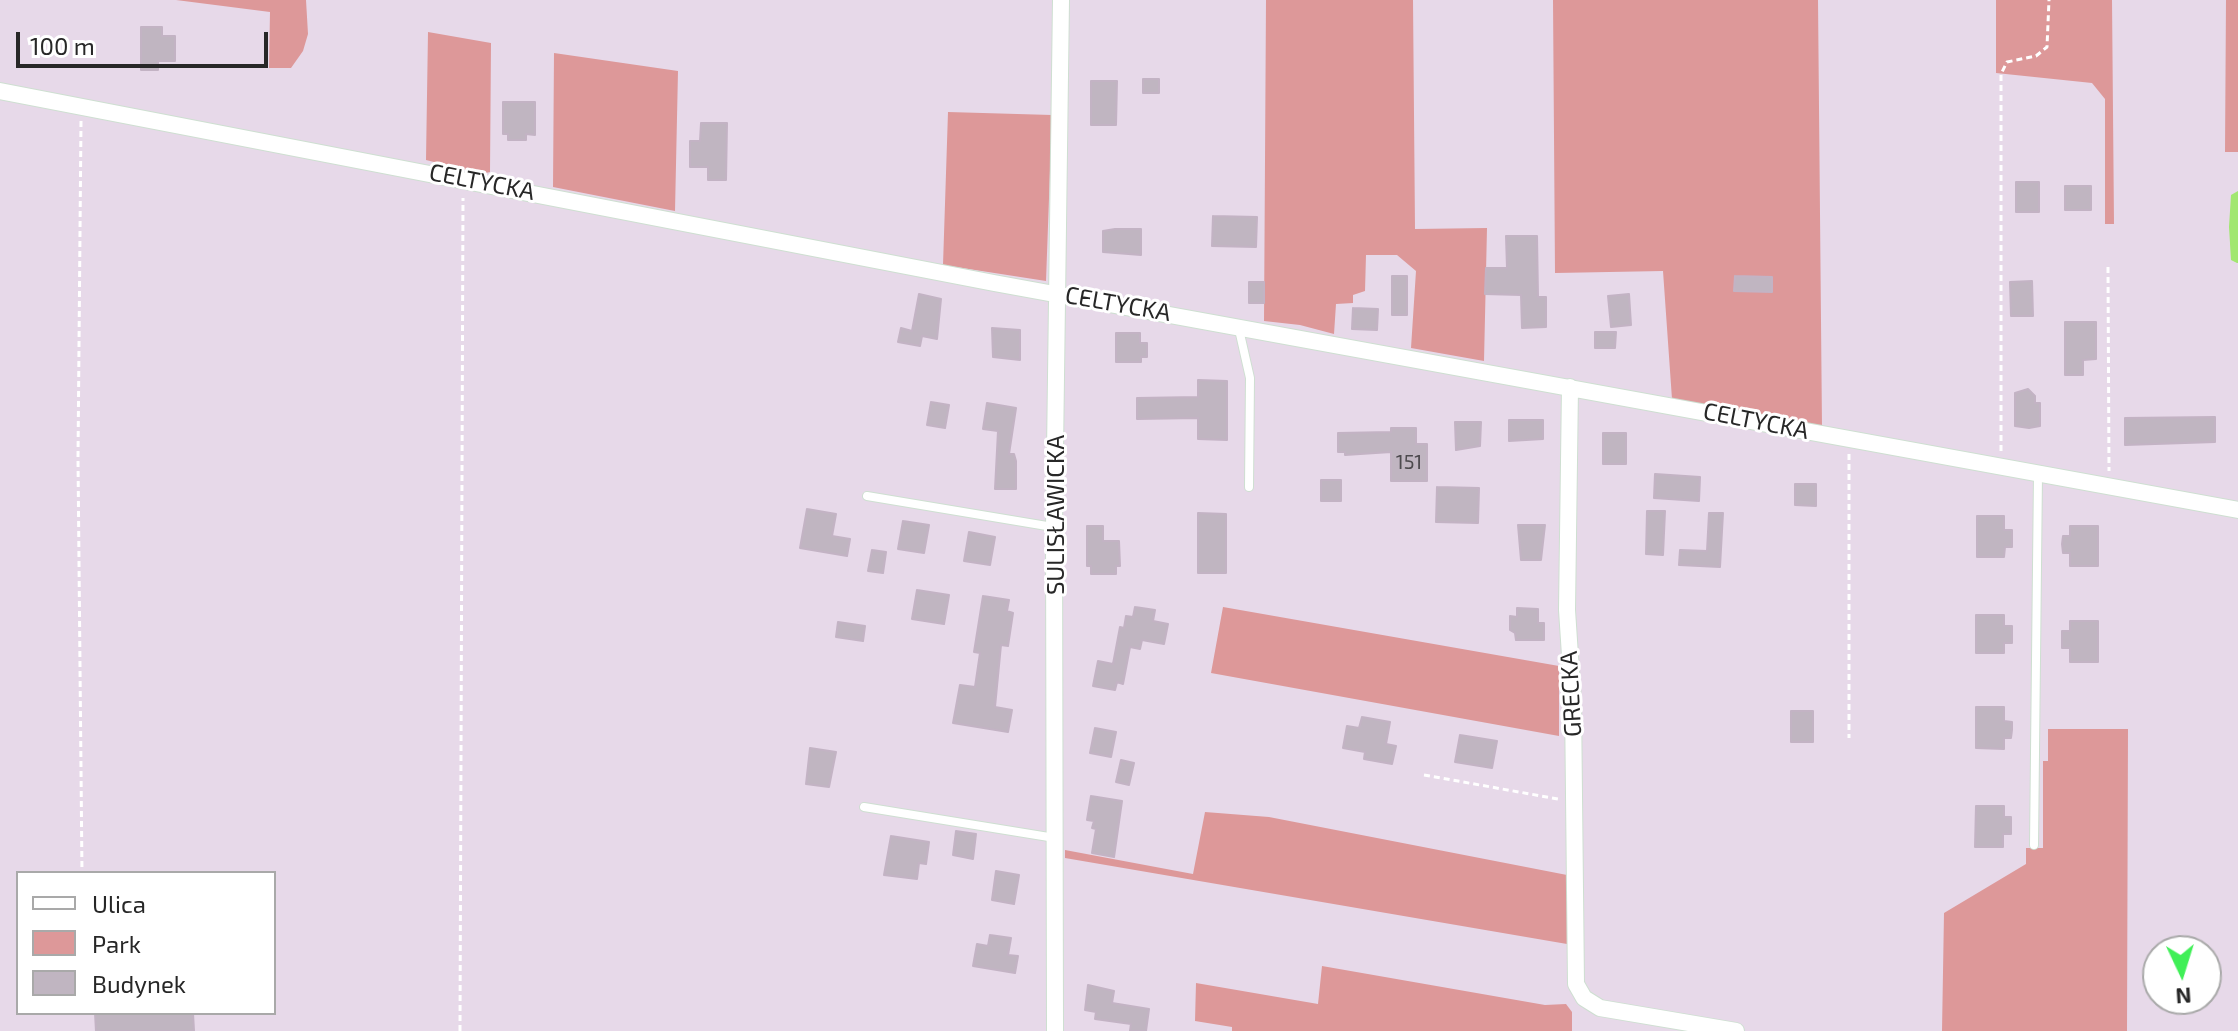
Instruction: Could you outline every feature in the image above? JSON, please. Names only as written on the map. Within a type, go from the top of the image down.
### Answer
[{"type":"street","name":"SULISŁAWICKA","points":[[1055,1031],[1054,527],[1061,0]]},
{"type":"street","name":"CELTYCKA","points":[[0,91],[1056,292],[2238,510]]},
{"type":"street","name":"GRECKA","points":[[1570,387],[1567,610],[1574,800],[1576,984],[1584,998],[1616,1011],[1736,1031]]},
{"type":"lane","points":[[1238,325],[1250,378],[1249,487]]},
{"type":"lane","points":[[2034,845],[2038,474]]},
{"type":"lane","points":[[867,496],[1054,527]]},
{"type":"lane","points":[[864,807],[1055,838]]},
{"type":"path","points":[[2001,467],[2001,74],[2007,62],[2036,56],[2047,47],[2049,0]]},
{"type":"path","points":[[82,105],[78,395],[82,871]]},
{"type":"path","points":[[460,1031],[463,178]]},
{"type":"path","points":[[2108,267],[2108,487]]},
{"type":"path","points":[[1849,439],[1849,738]]},
{"type":"path","points":[[1424,775],[1574,800]]},
{"type":"green space","points":[[176,0],[306,0],[308,34],[303,51],[291,68],[269,68],[270,12]]},
{"type":"green space","points":[[1266,0],[1413,0],[1415,229],[1487,228],[1484,361],[1411,348],[1416,271],[1397,255],[1366,255],[1365,291],[1353,295],[1353,303],[1336,304],[1334,334],[1300,325],[1264,321]]},
{"type":"green space","points":[[1553,0],[1818,0],[1822,427],[1672,399],[1663,271],[1555,273]]},
{"type":"green space","points":[[1996,0],[2112,0],[2114,224],[2105,224],[2105,99],[2092,83],[1996,73]]},
{"type":"green space","points":[[2226,0],[2238,0],[2238,152],[2225,152]]},
{"type":"green space","points":[[428,32],[491,43],[490,172],[482,174],[426,160]]},
{"type":"green space","points":[[554,53],[678,71],[675,211],[553,187]]},
{"type":"green space","points":[[948,112],[1052,115],[1046,281],[943,265]]},
{"type":"green space","points":[[1223,607],[1559,666],[1559,736],[1211,673]]},
{"type":"green space","points":[[2048,729],[2128,729],[2127,1031],[1942,1031],[1944,913],[2026,864],[2026,848],[2043,848],[2043,761],[2048,761]]},
{"type":"green space","points":[[1205,812],[1269,817],[1567,875],[1567,944],[1065,858],[1065,850],[1193,874]]},
{"type":"green space","points":[[1322,966],[1545,1005],[1566,1004],[1572,1012],[1572,1031],[1232,1031],[1232,1027],[1195,1021],[1196,983],[1318,1004]]},
{"type":"shaded area","points":[[2238,191],[2237,263],[2231,260],[2229,227],[2231,195]]},
{"type":"building","points":[[141,27],[162,27],[162,36],[175,36],[175,61],[158,61],[158,70],[141,70]]},
{"type":"building","points":[[1143,79],[1159,79],[1159,93],[1143,93]]},
{"type":"building","points":[[1091,81],[1117,81],[1116,125],[1091,125]]},
{"type":"building","points":[[503,102],[535,102],[535,135],[526,134],[526,140],[508,140],[508,134],[503,134]]},
{"type":"building","points":[[701,123],[727,123],[726,180],[708,180],[708,167],[690,167],[690,141],[700,141]]},
{"type":"building","points":[[2016,182],[2039,182],[2039,212],[2016,212]]},
{"type":"building","points":[[2065,186],[2091,186],[2091,210],[2065,210]]},
{"type":"building","points":[[1213,216],[1257,217],[1256,247],[1212,246]]},
{"type":"building","points":[[1141,229],[1141,255],[1103,252],[1103,231]]},
{"type":"building","points":[[1506,236],[1537,236],[1538,297],[1546,297],[1546,327],[1522,328],[1521,295],[1485,294],[1486,268],[1507,268]]},
{"type":"building","points":[[1392,276],[1407,276],[1407,315],[1392,315]]},
{"type":"building","points":[[1735,276],[1772,277],[1772,292],[1734,291]]},
{"type":"building","points":[[2032,281],[2033,316],[2011,316],[2010,282]]},
{"type":"building","points":[[1249,282],[1264,282],[1264,303],[1249,303]]},
{"type":"building","points":[[919,294],[941,299],[937,339],[922,336],[920,346],[898,342],[901,328],[912,331]]},
{"type":"building","points":[[1629,294],[1631,325],[1611,327],[1608,296]]},
{"type":"building","points":[[1353,308],[1378,309],[1377,330],[1352,329]]},
{"type":"building","points":[[2065,322],[2096,322],[2096,359],[2083,360],[2083,375],[2065,375]]},
{"type":"building","points":[[992,328],[1020,330],[1020,360],[993,357]]},
{"type":"building","points":[[1595,332],[1616,332],[1615,348],[1595,348]]},
{"type":"building","points":[[1116,333],[1140,333],[1140,343],[1147,343],[1147,357],[1141,357],[1141,362],[1116,362]]},
{"type":"building","points":[[1198,380],[1227,381],[1227,440],[1198,439],[1198,418],[1137,419],[1137,398],[1198,397]]},
{"type":"building","points":[[2028,389],[2035,396],[2035,403],[2040,403],[2040,426],[2015,426],[2015,393]]},
{"type":"building","points":[[931,402],[949,405],[945,428],[927,425]]},
{"type":"building","points":[[987,403],[1016,408],[1009,454],[1014,454],[1016,461],[1016,489],[995,489],[998,431],[983,429]]},
{"type":"building","points":[[2215,417],[2215,442],[2125,445],[2125,418]]},
{"type":"building","points":[[1509,420],[1543,420],[1543,439],[1509,441]]},
{"type":"building","points":[[1455,422],[1481,422],[1480,446],[1456,450]]},
{"type":"building","points":[[1391,428],[1416,428],[1416,444],[1427,444],[1427,481],[1391,481],[1391,452],[1345,455],[1345,452],[1338,452],[1338,433],[1391,432]]},
{"type":"building","points":[[1603,433],[1626,433],[1626,464],[1603,464]]},
{"type":"building","points":[[1655,474],[1700,477],[1699,501],[1654,498]]},
{"type":"building","points":[[1321,480],[1341,480],[1341,501],[1321,501]]},
{"type":"building","points":[[1795,484],[1816,484],[1816,506],[1795,505]]},
{"type":"building","points":[[1437,487],[1479,488],[1478,523],[1436,522]]},
{"type":"building","points":[[807,509],[836,514],[832,536],[850,539],[847,556],[800,548]]},
{"type":"building","points":[[1647,511],[1665,511],[1663,555],[1646,554]]},
{"type":"building","points":[[1198,513],[1226,514],[1226,573],[1198,573]]},
{"type":"building","points":[[1709,513],[1723,513],[1720,567],[1679,565],[1680,550],[1707,551]]},
{"type":"building","points":[[1977,516],[2004,516],[2004,530],[2012,530],[2012,547],[2005,547],[2004,557],[1977,557]]},
{"type":"building","points":[[903,521],[929,525],[924,553],[898,549]]},
{"type":"building","points":[[1518,525],[1545,525],[1541,560],[1521,560]]},
{"type":"building","points":[[1087,526],[1103,526],[1103,541],[1119,541],[1120,566],[1116,566],[1116,574],[1091,574],[1091,566],[1087,566]]},
{"type":"building","points":[[2070,526],[2098,526],[2098,566],[2070,566],[2070,553],[2063,553],[2062,544],[2063,536],[2070,536]]},
{"type":"building","points":[[969,532],[995,537],[990,565],[964,561]]},
{"type":"building","points":[[872,550],[886,552],[883,573],[868,571]]},
{"type":"building","points":[[917,590],[949,595],[944,624],[912,619]]},
{"type":"building","points":[[983,596],[1009,600],[1007,611],[1013,613],[1008,646],[1001,645],[995,707],[1012,710],[1008,732],[953,723],[960,685],[975,687],[980,653],[974,652]]},
{"type":"building","points":[[1135,607],[1155,610],[1153,621],[1168,624],[1164,644],[1142,640],[1140,649],[1130,647],[1123,684],[1117,682],[1115,690],[1093,686],[1098,661],[1113,664],[1120,627],[1124,628],[1126,616],[1133,617]]},
{"type":"building","points":[[1517,608],[1538,609],[1538,623],[1544,623],[1544,640],[1516,640],[1515,633],[1510,630],[1510,616],[1517,617]]},
{"type":"building","points":[[1976,615],[2004,615],[2004,626],[2012,626],[2012,643],[2004,643],[2004,653],[1976,653]]},
{"type":"building","points":[[2070,621],[2098,621],[2098,662],[2070,662],[2070,648],[2062,648],[2062,631],[2070,631]]},
{"type":"building","points":[[838,622],[865,626],[863,641],[836,637]]},
{"type":"building","points":[[1976,707],[2004,707],[2004,721],[2012,722],[2012,730],[2011,738],[2004,738],[2004,749],[1976,748]]},
{"type":"building","points":[[1791,711],[1813,711],[1813,742],[1791,742]]},
{"type":"building","points":[[1362,717],[1390,722],[1386,744],[1396,746],[1392,764],[1364,759],[1365,752],[1343,748],[1347,726],[1359,728]]},
{"type":"building","points":[[1095,728],[1116,732],[1111,757],[1090,753]]},
{"type":"building","points":[[1460,735],[1497,741],[1492,768],[1455,762]]},
{"type":"building","points":[[810,748],[836,752],[829,787],[806,784]]},
{"type":"building","points":[[1121,760],[1134,763],[1129,785],[1116,782]]},
{"type":"building","points":[[1091,796],[1122,801],[1114,857],[1092,853],[1096,829],[1092,828],[1094,821],[1087,820]]},
{"type":"building","points":[[1976,806],[2004,806],[2004,817],[2011,817],[2011,834],[2003,834],[2003,847],[1975,847]]},
{"type":"building","points":[[956,831],[976,834],[973,859],[953,855]]},
{"type":"building","points":[[891,836],[929,842],[926,864],[919,863],[917,879],[884,875]]},
{"type":"building","points":[[996,871],[1019,875],[1014,904],[992,900]]},
{"type":"building","points":[[990,935],[1011,938],[1008,955],[1018,956],[1015,973],[973,966],[977,944],[988,946]]},
{"type":"building","points":[[1088,985],[1114,991],[1112,1003],[1149,1009],[1146,1031],[1130,1031],[1131,1024],[1095,1019],[1096,1012],[1085,1010]]},
{"type":"building","points":[[95,1015],[193,1015],[194,1031],[96,1031]]}]
